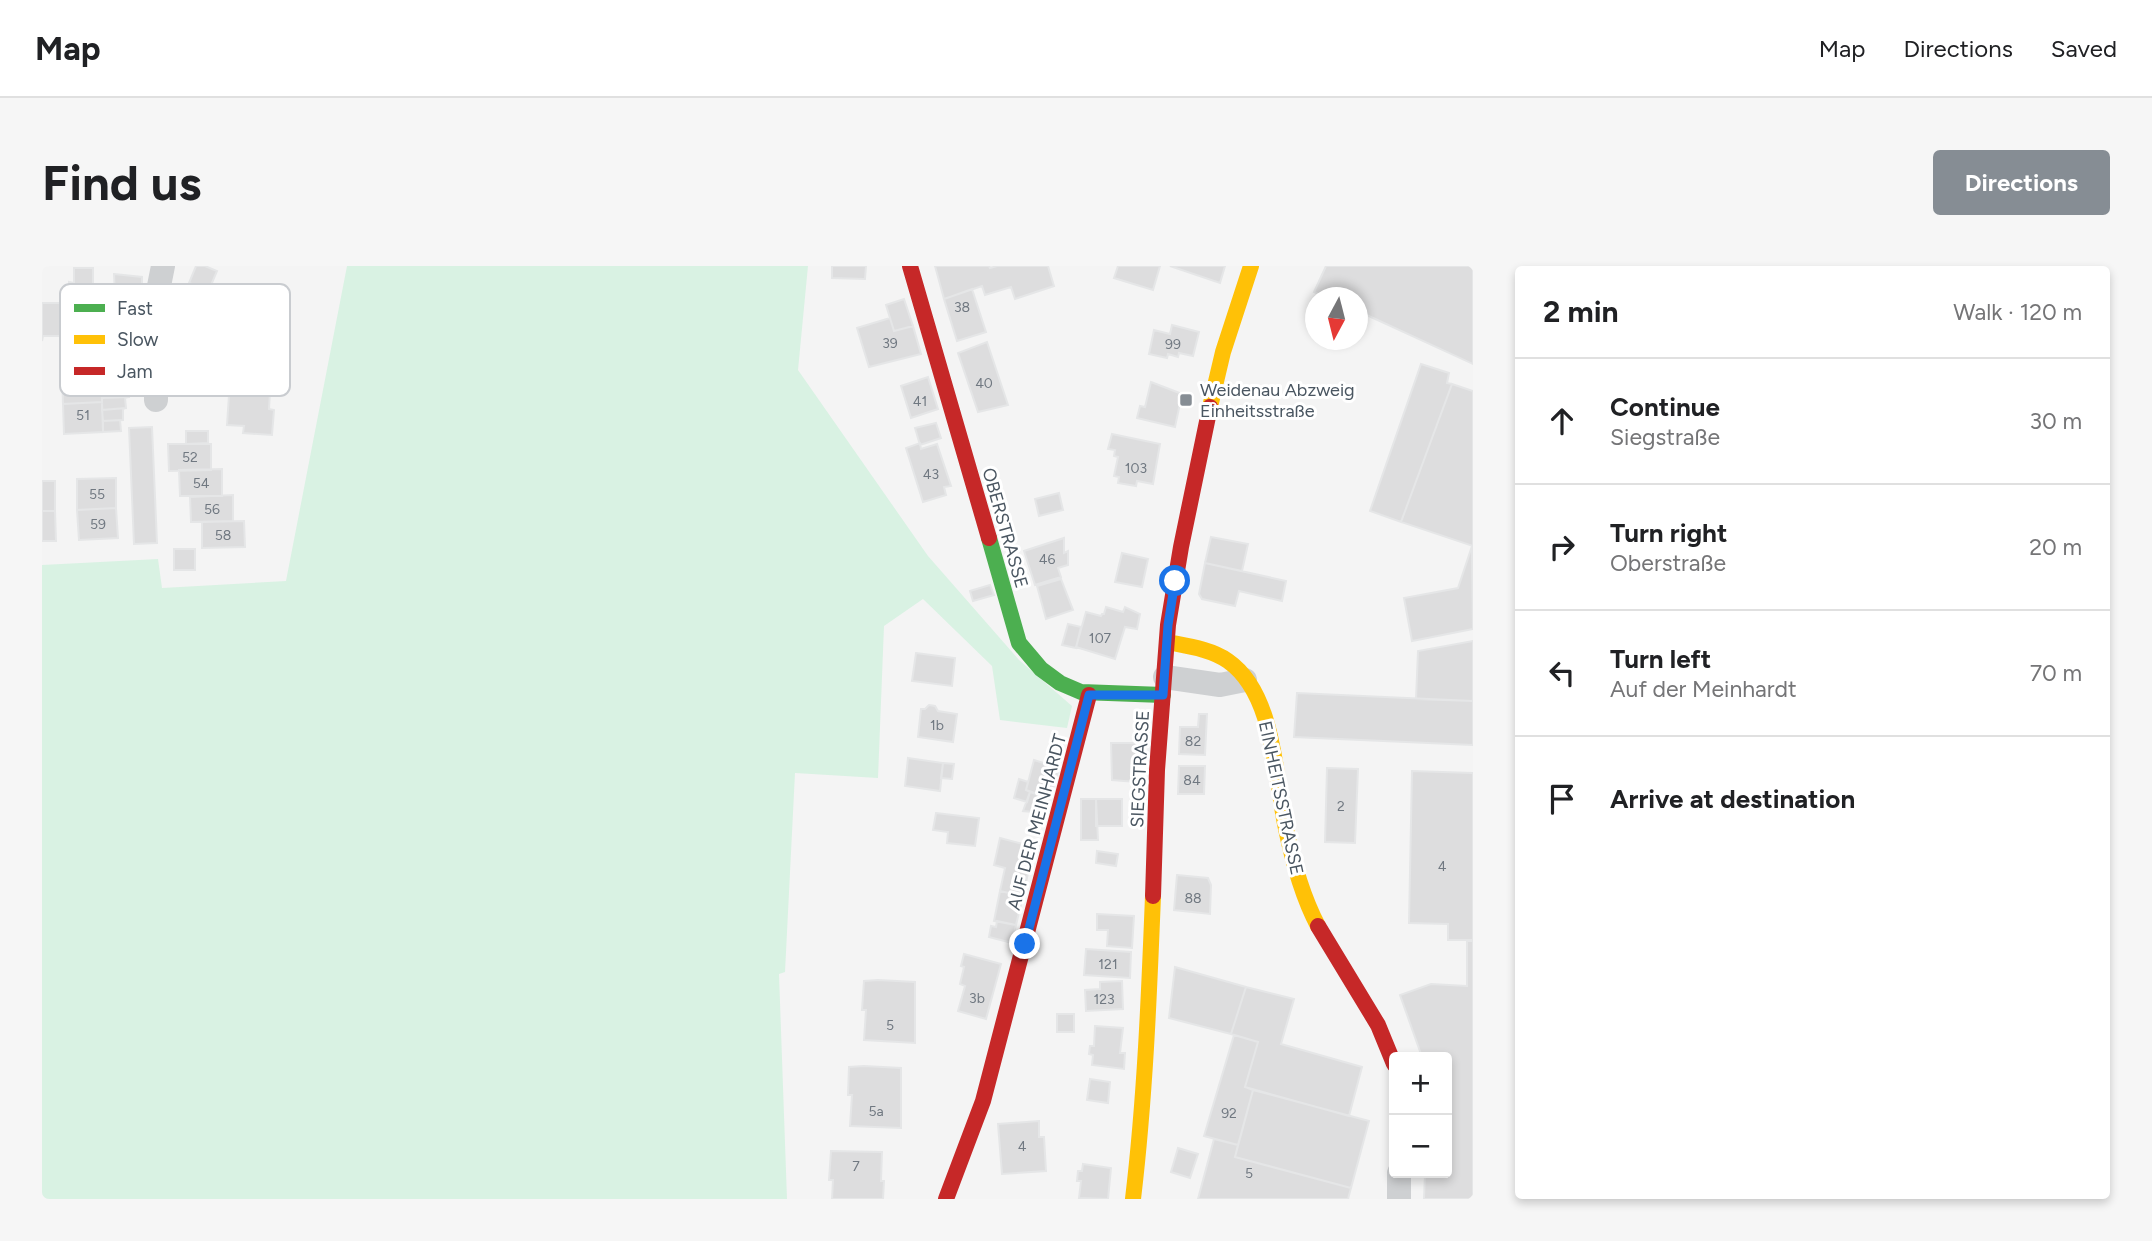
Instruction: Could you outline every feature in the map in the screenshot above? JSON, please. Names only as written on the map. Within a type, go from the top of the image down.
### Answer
[{"type":"street","points":[[159,284],[163,266]]},
{"type":"street","name":"OBERSTRASSE","points":[[910,266],[1020,643],[1032,662],[1058,682],[1089,695],[1164,686]]},
{"type":"street","name":"SIEGSTRASSE","points":[[1133,1199],[1147,1050],[1157,770],[1167,642],[1177,570],[1205,427],[1223,352],[1251,266]]},
{"type":"street","points":[[156,396],[156,400]]},
{"type":"street","name":"EINHEITSSTRASSE","points":[[1167,642],[1228,661],[1260,703],[1267,723],[1297,876],[1312,916],[1340,965],[1371,1008],[1391,1052]]},
{"type":"street","points":[[1164,686],[1220,685],[1245,680]]},
{"type":"street","name":"AUF DER MEINHARDT","points":[[946,1199],[983,1101],[1089,695]]},
{"type":"street","points":[[1399,1178],[1399,1199]]},
{"type":"green space","points":[[347,266],[808,266],[798,370],[928,556],[1019,660],[1072,706],[1067,728],[1000,720],[992,666],[923,599],[884,626],[878,778],[795,773],[785,972],[779,974],[787,1199],[42,1199],[42,565],[158,559],[162,588],[286,581]]},
{"type":"building","points":[[196,266],[217,271],[212,284],[189,283]]},
{"type":"building","points":[[832,266],[866,266],[865,279],[832,278]]},
{"type":"building","points":[[935,266],[1048,266],[1054,286],[1015,299],[1011,287],[985,295],[982,286],[944,299]]},
{"type":"building","points":[[1118,266],[1160,266],[1153,290],[1114,278]]},
{"type":"building","points":[[1170,266],[1225,266],[1220,283]]},
{"type":"building","points":[[1326,266],[1473,266],[1473,364],[1368,316],[1368,287],[1316,287]]},
{"type":"building","points":[[74,268],[93,268],[93,284],[69,284],[69,282],[74,283]]},
{"type":"building","points":[[114,274],[142,277],[142,284],[114,284]]},
{"type":"building","points":[[972,289],[986,332],[957,341],[944,299]]},
{"type":"building","points":[[904,299],[913,326],[894,331],[886,305]]},
{"type":"building","points":[[42,303],[60,303],[60,336],[43,336],[42,341]]},
{"type":"building","points":[[890,318],[894,331],[913,326],[921,354],[869,367],[857,328]]},
{"type":"building","points":[[1172,325],[1199,332],[1193,356],[1179,353],[1178,357],[1168,354],[1167,358],[1149,354],[1154,330],[1170,334]]},
{"type":"building","points":[[987,342],[1008,405],[978,412],[958,353]]},
{"type":"building","points":[[1421,364],[1449,373],[1447,383],[1452,384],[1401,522],[1370,511]]},
{"type":"building","points":[[928,377],[938,409],[911,418],[901,386]]},
{"type":"building","points":[[1151,382],[1182,394],[1175,427],[1137,418],[1140,406],[1145,407]]},
{"type":"building","points":[[1452,384],[1473,391],[1473,546],[1401,522]]},
{"type":"building","points":[[63,396],[102,396],[102,402],[63,404]]},
{"type":"building","points":[[102,396],[129,397],[102,398]]},
{"type":"building","points":[[229,396],[270,396],[269,409],[274,410],[272,435],[243,433],[244,426],[227,425]]},
{"type":"building","points":[[129,397],[125,398],[126,408],[102,410],[102,398]]},
{"type":"building","points":[[102,402],[103,432],[64,434],[63,404]]},
{"type":"building","points":[[126,408],[123,409],[123,420],[103,421],[102,410]]},
{"type":"building","points":[[120,420],[121,431],[103,432],[103,421]]},
{"type":"building","points":[[936,423],[941,438],[920,445],[915,428]]},
{"type":"building","points":[[152,427],[157,543],[134,544],[129,428]]},
{"type":"building","points":[[186,431],[208,431],[208,443],[186,444]]},
{"type":"building","points":[[1112,434],[1160,444],[1153,484],[1137,481],[1136,486],[1118,483],[1119,477],[1114,476],[1118,457],[1114,456],[1115,450],[1108,449]]},
{"type":"building","points":[[920,443],[921,449],[937,444],[951,486],[944,487],[946,495],[923,502],[906,448]]},
{"type":"building","points":[[168,444],[211,444],[211,470],[169,471]]},
{"type":"building","points":[[222,469],[222,496],[180,496],[179,470]]},
{"type":"building","points":[[116,478],[116,508],[77,510],[77,479]]},
{"type":"building","points":[[42,481],[55,481],[55,511],[42,511]]},
{"type":"building","points":[[1059,493],[1063,510],[1039,516],[1035,499]]},
{"type":"building","points":[[233,495],[233,521],[191,522],[190,497]]},
{"type":"building","points":[[116,508],[118,538],[79,540],[77,510]]},
{"type":"building","points":[[42,511],[55,511],[56,541],[42,541]]},
{"type":"building","points":[[244,521],[245,547],[202,548],[202,522]]},
{"type":"building","points":[[1211,537],[1248,544],[1242,571],[1205,563]]},
{"type":"building","points":[[1064,538],[1064,553],[1068,551],[1068,565],[1058,568],[1061,577],[1035,585],[1024,551]]},
{"type":"building","points":[[1472,546],[1473,629],[1412,641],[1404,598],[1458,588]]},
{"type":"building","points":[[174,549],[195,549],[195,570],[174,570]]},
{"type":"building","points":[[1122,553],[1148,559],[1142,587],[1115,582]]},
{"type":"building","points":[[1205,563],[1286,581],[1282,601],[1239,591],[1235,606],[1202,599],[1199,594]]},
{"type":"building","points":[[1061,579],[1073,610],[1046,619],[1037,586]]},
{"type":"building","points":[[990,585],[994,595],[973,601],[970,591]]},
{"type":"building","points":[[1106,607],[1123,612],[1125,607],[1140,614],[1137,629],[1125,627],[1115,659],[1076,647],[1086,612],[1101,616]]},
{"type":"building","points":[[1068,624],[1081,627],[1076,648],[1062,645]]},
{"type":"building","points":[[1473,641],[1473,701],[1416,699],[1418,651]]},
{"type":"building","points":[[916,653],[955,658],[952,686],[912,681]]},
{"type":"building","points":[[1297,693],[1473,701],[1473,745],[1294,737]]},
{"type":"building","points":[[929,705],[935,706],[938,711],[957,714],[953,742],[918,737],[921,709]]},
{"type":"building","points":[[1199,714],[1207,714],[1205,755],[1179,754],[1180,727],[1198,727]]},
{"type":"building","points":[[1111,743],[1137,743],[1136,782],[1112,780]]},
{"type":"building","points":[[908,758],[943,763],[940,791],[905,786]]},
{"type":"building","points":[[1034,760],[1059,768],[1050,798],[1026,790]]},
{"type":"building","points":[[943,763],[954,764],[952,779],[941,778]]},
{"type":"building","points":[[1179,766],[1205,766],[1204,794],[1178,794]]},
{"type":"building","points":[[1327,768],[1358,769],[1355,843],[1325,842]]},
{"type":"building","points":[[1412,771],[1473,773],[1473,940],[1448,940],[1448,924],[1409,923]]},
{"type":"building","points":[[1019,779],[1028,782],[1026,790],[1030,792],[1027,802],[1014,798]]},
{"type":"building","points":[[1030,792],[1049,798],[1045,813],[1023,811]]},
{"type":"building","points":[[1081,799],[1096,799],[1098,840],[1081,840]]},
{"type":"building","points":[[1096,799],[1122,799],[1122,826],[1096,826]]},
{"type":"building","points":[[936,813],[979,818],[975,846],[947,843],[948,832],[933,830]]},
{"type":"building","points":[[1000,838],[1023,844],[1017,870],[1028,873],[1023,896],[1000,891],[1005,868],[994,865]]},
{"type":"building","points":[[1097,851],[1118,854],[1116,866],[1096,863]]},
{"type":"building","points":[[1177,875],[1208,878],[1211,885],[1210,914],[1174,910]]},
{"type":"building","points":[[1000,891],[1023,896],[1016,925],[994,921]]},
{"type":"building","points":[[1097,914],[1134,916],[1132,948],[1107,946],[1108,930],[1097,930]]},
{"type":"building","points":[[997,921],[1016,925],[1012,943],[989,937],[991,926],[996,927]]},
{"type":"building","points":[[1467,941],[1473,941],[1473,1199],[1424,1199],[1425,1178],[1452,1178],[1452,1052],[1420,1052],[1400,995],[1431,984],[1467,986]]},
{"type":"building","points":[[1086,949],[1131,952],[1130,978],[1084,975]]},
{"type":"building","points":[[964,954],[1001,964],[986,1019],[958,1011],[965,986],[960,984]]},
{"type":"building","points":[[1175,967],[1246,987],[1231,1034],[1169,1018]]},
{"type":"building","points":[[864,981],[915,982],[915,1043],[864,1040]]},
{"type":"building","points":[[1122,981],[1123,1009],[1086,1011],[1085,990],[1100,989],[1100,982]]},
{"type":"building","points":[[1246,987],[1294,999],[1281,1044],[1362,1067],[1349,1116],[1245,1087],[1258,1042],[1231,1034]]},
{"type":"building","points":[[1057,1014],[1074,1014],[1074,1032],[1057,1032]]},
{"type":"building","points":[[1095,1026],[1123,1028],[1120,1053],[1125,1053],[1124,1069],[1092,1065],[1093,1055],[1089,1054],[1090,1046],[1094,1046]]},
{"type":"building","points":[[1234,1035],[1258,1042],[1245,1087],[1253,1090],[1238,1145],[1204,1136]]},
{"type":"building","points":[[849,1067],[901,1068],[901,1128],[850,1126],[852,1095],[848,1095]]},
{"type":"building","points":[[1090,1079],[1110,1082],[1108,1103],[1087,1100]]},
{"type":"building","points":[[1253,1090],[1369,1121],[1351,1188],[1235,1157]]},
{"type":"building","points":[[1039,1121],[1039,1137],[1044,1137],[1046,1171],[1002,1174],[998,1124]]},
{"type":"building","points":[[1214,1139],[1238,1145],[1235,1157],[1351,1188],[1348,1199],[1198,1199]]},
{"type":"building","points":[[1178,1148],[1198,1154],[1190,1178],[1171,1172]]},
{"type":"building","points":[[831,1151],[882,1152],[883,1199],[832,1199],[833,1180],[829,1180]]},
{"type":"building","points":[[1083,1164],[1111,1168],[1108,1199],[1079,1198],[1081,1181],[1077,1181],[1078,1171],[1082,1171]]},
{"type":"traffic: fast","points":[[989,538],[1019,643],[1041,669],[1060,683],[1081,692],[1163,695]]},
{"type":"traffic: slow","points":[[1210,407],[1223,352],[1251,266]]},
{"type":"traffic: slow","points":[[1167,642],[1199,648],[1228,661],[1243,675],[1255,693],[1270,736],[1294,863],[1318,926]]},
{"type":"traffic: slow","points":[[1133,1199],[1144,1085],[1153,896]]},
{"type":"traffic: jam","points":[[910,266],[989,538]]},
{"type":"traffic: jam","points":[[1153,896],[1157,770],[1168,625],[1210,407]]},
{"type":"traffic: jam","points":[[946,1199],[983,1101],[1089,695]]},
{"type":"traffic: jam","points":[[1318,926],[1378,1025],[1389,1052]]},
{"type":"place","name":"Weidenau Abzweig Einheitsstraße","points":[[1186,400]]},
{"type":"route","points":[[1025,944],[1089,695],[1163,695],[1168,625],[1175,581]]}]
